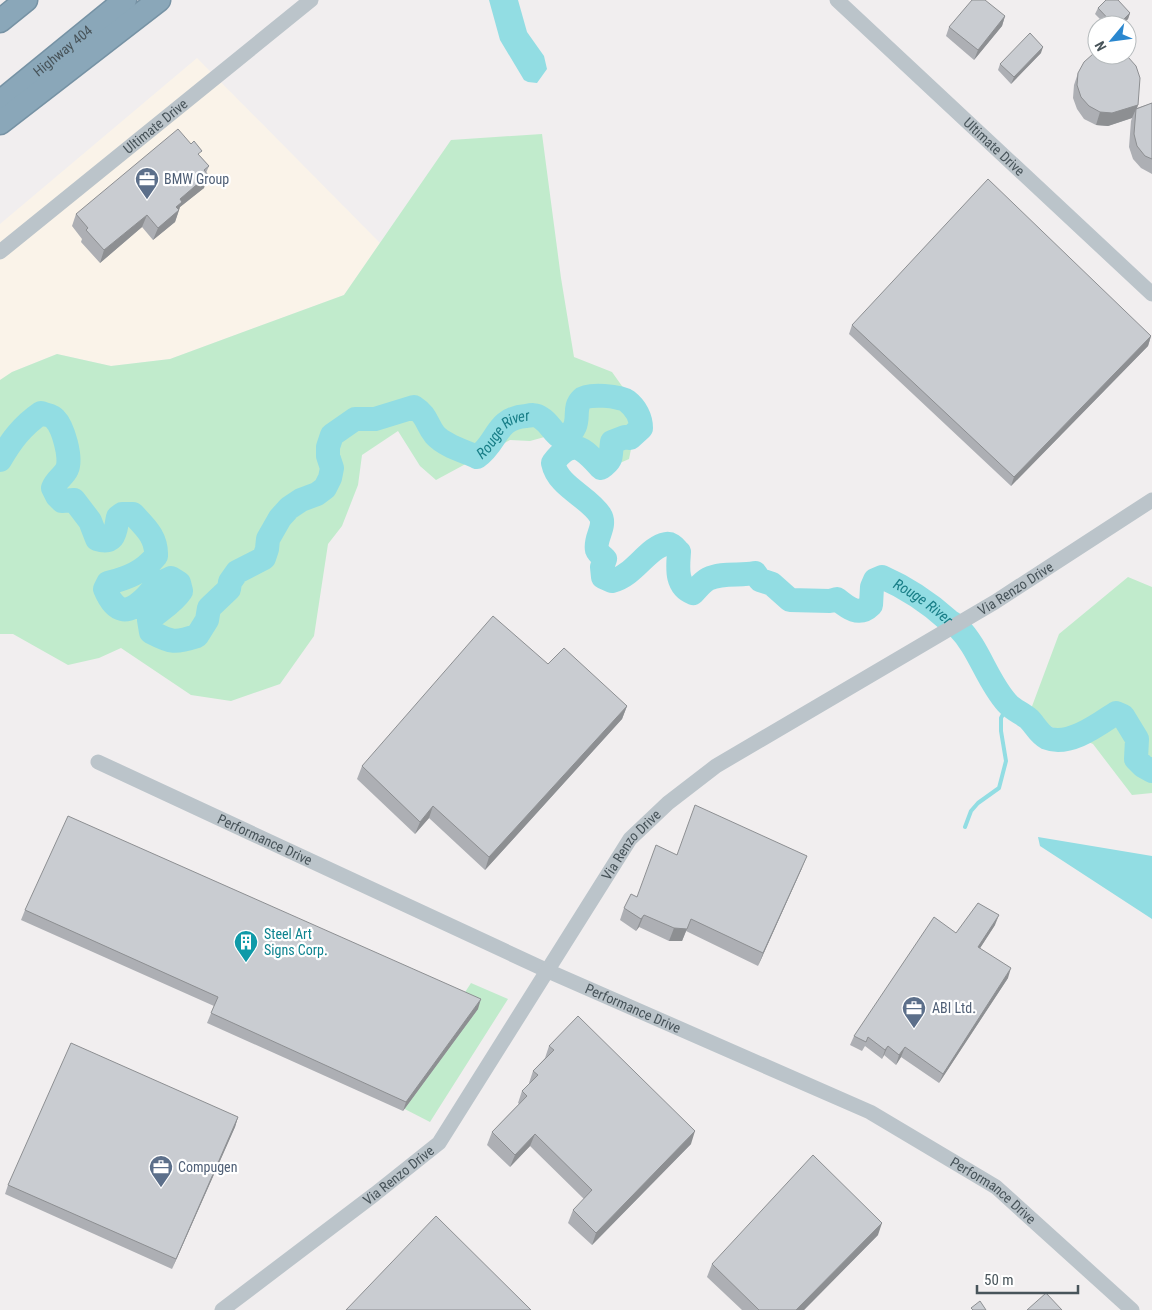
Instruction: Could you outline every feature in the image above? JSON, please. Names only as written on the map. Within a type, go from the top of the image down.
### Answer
[{"type":"highway","points":[[0,21],[26,0]]},
{"type":"highway","name":"Highway 404","points":[[0,102],[125,0]]},
{"type":"highway","points":[[0,123],[159,0]]},
{"type":"street","name":"Ultimate Drive","points":[[0,252],[311,0]]},
{"type":"street","name":"Ultimate Drive","points":[[838,0],[1152,294]]},
{"type":"street","name":"Via Renzo Drive","points":[[222,1310],[439,1143],[630,839],[668,803],[716,766],[995,602],[1152,500]]},
{"type":"street","name":"Performance Drive","points":[[98,762],[548,971],[870,1112],[996,1187],[1132,1310]]},
{"type":"shaded area","points":[[197,58],[380,243],[344,295],[170,359],[111,366],[57,354],[12,372],[0,380],[0,224]]},
{"type":"green space","points":[[542,134],[561,278],[574,357],[612,372],[639,410],[629,459],[604,470],[590,464],[575,441],[559,433],[530,441],[510,440],[436,480],[420,466],[398,431],[362,455],[358,485],[342,526],[328,544],[314,636],[280,684],[231,701],[191,695],[121,648],[99,658],[68,665],[13,634],[0,634],[0,380],[12,372],[57,354],[111,366],[170,359],[344,295],[451,140]]},
{"type":"green space","points":[[1128,577],[1152,587],[1152,793],[1132,795],[1093,744],[1028,717],[1059,634]]},
{"type":"green space","points":[[471,983],[508,999],[430,1122],[393,1103]]},
{"type":"water","points":[[489,0],[518,0],[527,32],[544,56],[547,69],[537,83],[524,80],[500,40]]},
{"type":"water","points":[[1038,837],[1152,856],[1152,919],[1040,846]]},
{"type":"building","points":[[972,0],[985,0],[1005,16],[978,50],[949,27]]},
{"type":"building","points":[[1106,0],[1118,0],[1130,13],[1128,15],[1105,15],[1098,8]]},
{"type":"building","points":[[1030,33],[1043,47],[1014,77],[1000,64]]},
{"type":"building","points":[[1087,59],[1087,65],[1135,65],[1140,78],[1138,105],[1112,113],[1100,112],[1089,106],[1081,97],[1077,85],[1078,73]]},
{"type":"building","points":[[1152,103],[1152,159],[1145,156],[1137,146],[1134,134],[1136,109]]},
{"type":"building","name":"BMW Group","points":[[178,129],[191,144],[194,141],[202,151],[198,154],[209,166],[204,170],[208,175],[180,199],[182,202],[176,207],[179,210],[158,228],[147,215],[104,250],[86,230],[88,228],[76,214]]},
{"type":"building","points":[[988,179],[1151,336],[1014,477],[852,325]]},
{"type":"building","points":[[493,616],[548,664],[564,648],[627,706],[489,857],[433,806],[420,822],[362,766]]},
{"type":"building","points":[[695,805],[807,856],[763,953],[691,919],[687,929],[674,928],[644,915],[641,919],[624,908],[631,894],[637,897],[656,845],[677,855]]},
{"type":"building","name":"Steel Art Signs Corp.","points":[[68,816],[481,999],[406,1102],[211,1013],[218,997],[25,910]]},
{"type":"building","points":[[978,903],[999,915],[978,947],[1011,968],[943,1074],[905,1047],[899,1055],[888,1046],[885,1050],[868,1037],[866,1042],[854,1036],[934,917],[956,933]]},
{"type":"building","points":[[578,1016],[695,1131],[596,1233],[573,1210],[592,1190],[535,1134],[515,1155],[492,1132],[527,1096],[522,1091],[538,1075],[533,1071],[554,1050],[549,1046]]},
{"type":"building","points":[[71,1043],[238,1117],[176,1259],[8,1185]]},
{"type":"building","points":[[813,1155],[882,1223],[796,1310],[759,1310],[712,1264]]},
{"type":"building","points":[[436,1216],[531,1310],[346,1310]]},
{"type":"building","points":[[1046,1293],[1062,1310],[1027,1310]]},
{"type":"building","points":[[980,1301],[986,1310],[973,1310],[971,1308]]},
{"type":"waterway","name":"Rouge River","points":[[0,460],[8,446],[34,418],[41,413],[54,418],[64,435],[68,450],[67,469],[53,488],[57,496],[62,501],[74,500],[90,521],[97,539],[108,540],[114,536],[118,517],[122,514],[133,514],[142,523],[155,543],[156,556],[146,566],[129,576],[108,583],[105,589],[109,597],[117,607],[127,609],[139,603],[162,582],[171,578],[179,583],[181,591],[178,595],[149,620],[151,632],[169,640],[178,641],[197,636],[207,620],[209,608],[229,589],[230,582],[237,572],[264,558],[268,539],[280,518],[289,508],[325,488],[332,468],[328,456],[328,447],[332,435],[355,419],[375,419],[414,407],[422,414],[439,439],[477,457],[508,421],[532,415],[537,416],[544,420],[563,439],[574,428],[577,408],[582,399],[591,396],[623,399],[635,410],[639,417],[641,428],[630,438],[625,437],[612,442],[611,457],[608,462],[601,468],[584,451],[572,448],[560,455],[553,463],[561,479],[595,508],[602,519],[597,546],[598,551],[605,559],[602,567],[603,577],[612,581],[620,578],[653,550],[659,546],[670,544],[679,552],[678,570],[680,581],[687,590],[693,593],[704,582],[713,577],[755,573],[760,580],[772,584],[790,600],[830,601],[837,599],[849,608],[858,611],[867,609],[871,605],[872,587],[875,580],[882,577],[917,596],[958,627],[972,645],[1000,694],[1009,705],[1029,719],[1044,736],[1056,740],[1074,737],[1116,713],[1123,716],[1137,739],[1136,759],[1152,771]]},
{"type":"waterway","points":[[965,827],[971,811],[978,803],[999,788],[1006,761],[1001,731],[1001,718],[1008,705]]},
{"type":"place","name":"BMW Group","points":[[147,200]]},
{"type":"place","name":"Steel Art Signs Corp.","points":[[246,963]]},
{"type":"place","name":"ABI Ltd.","points":[[914,1029]]},
{"type":"place","name":"Compugen","points":[[161,1188]]}]
